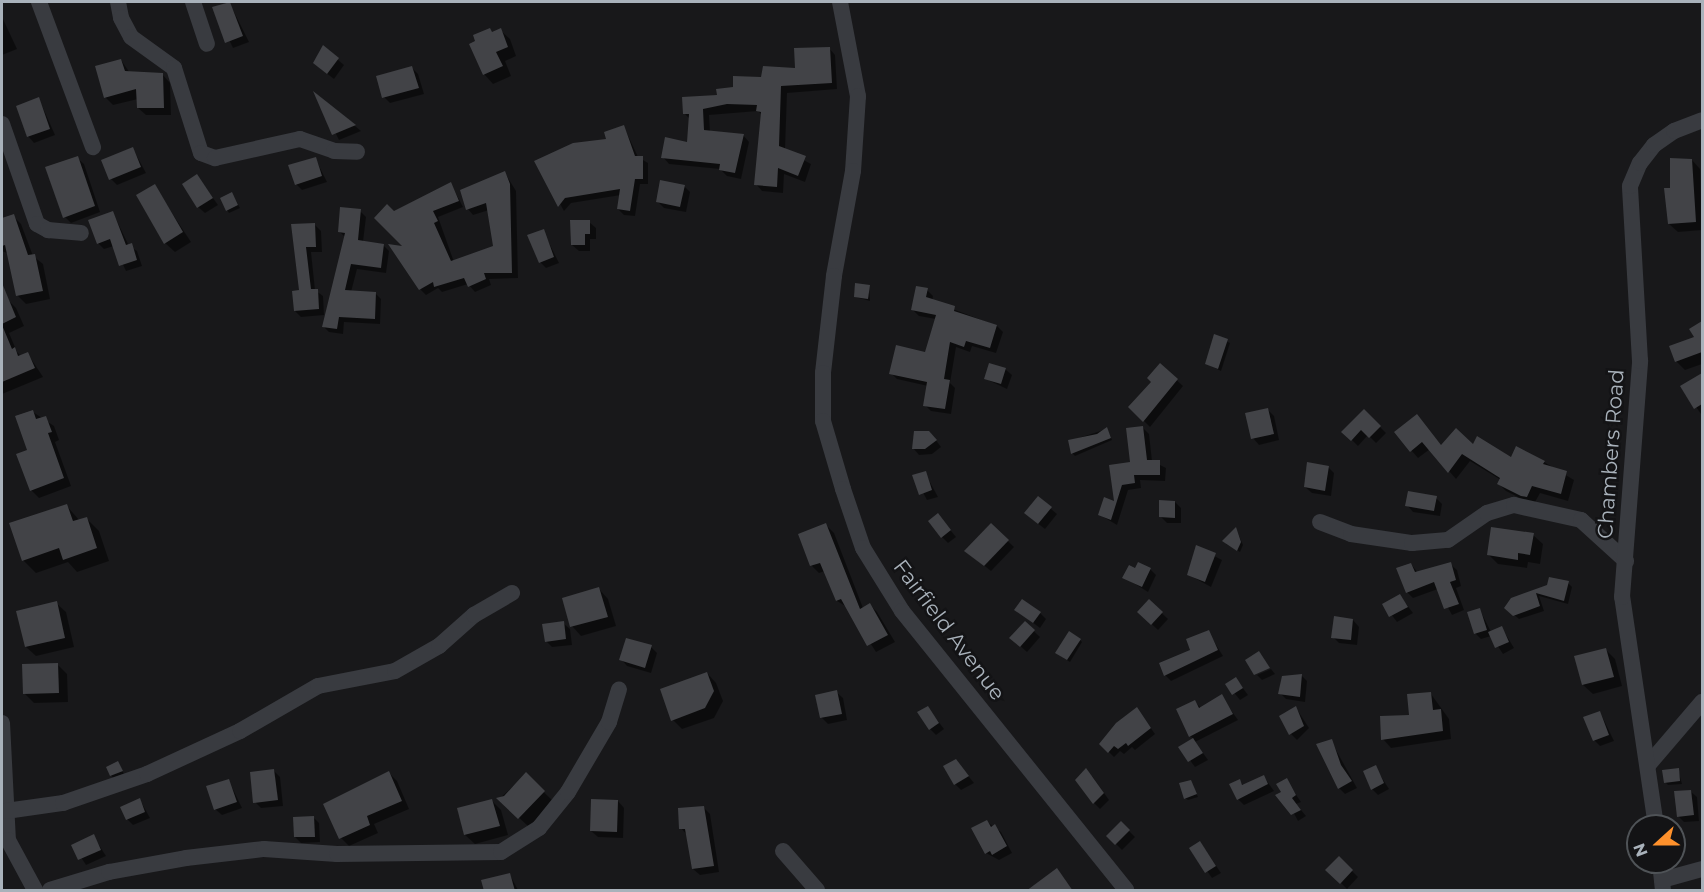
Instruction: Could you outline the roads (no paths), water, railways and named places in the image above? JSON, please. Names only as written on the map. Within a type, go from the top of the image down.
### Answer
[{"type":"street","points":[[39,2],[93,147]]},
{"type":"street","points":[[118,2],[131,37],[174,68],[201,153],[215,158],[300,139],[334,151],[357,152]]},
{"type":"street","points":[[193,2],[207,44]]},
{"type":"street","name":"Fairfield Avenue","points":[[840,2],[858,96],[853,171],[834,276],[823,373],[823,421],[843,489],[863,548],[902,611],[1126,891]]},
{"type":"street","name":"Chambers Road","points":[[1655,814],[1649,764],[1626,636],[1622,597],[1640,361],[1630,186],[1640,164],[1654,145],[1674,130],[1702,120]]},
{"type":"street","points":[[2,124],[37,224],[48,230],[81,232]]},
{"type":"street","points":[[1320,522],[1351,534],[1412,543],[1448,540],[1487,513],[1514,505],[1581,520],[1626,561]]},
{"type":"street","points":[[6,811],[63,803],[154,771],[240,732],[318,686],[396,671],[439,646],[474,615],[512,593]]},
{"type":"street","points":[[50,891],[109,872],[186,858],[264,849],[337,854],[501,852],[539,828],[568,792],[609,723],[619,689]]},
{"type":"street","points":[[1649,764],[1702,702]]},
{"type":"street","points":[[2,723],[8,840],[35,891]]},
{"type":"street","points":[[783,851],[817,891]]},
{"type":"street","points":[[1663,885],[1702,869]]}]
